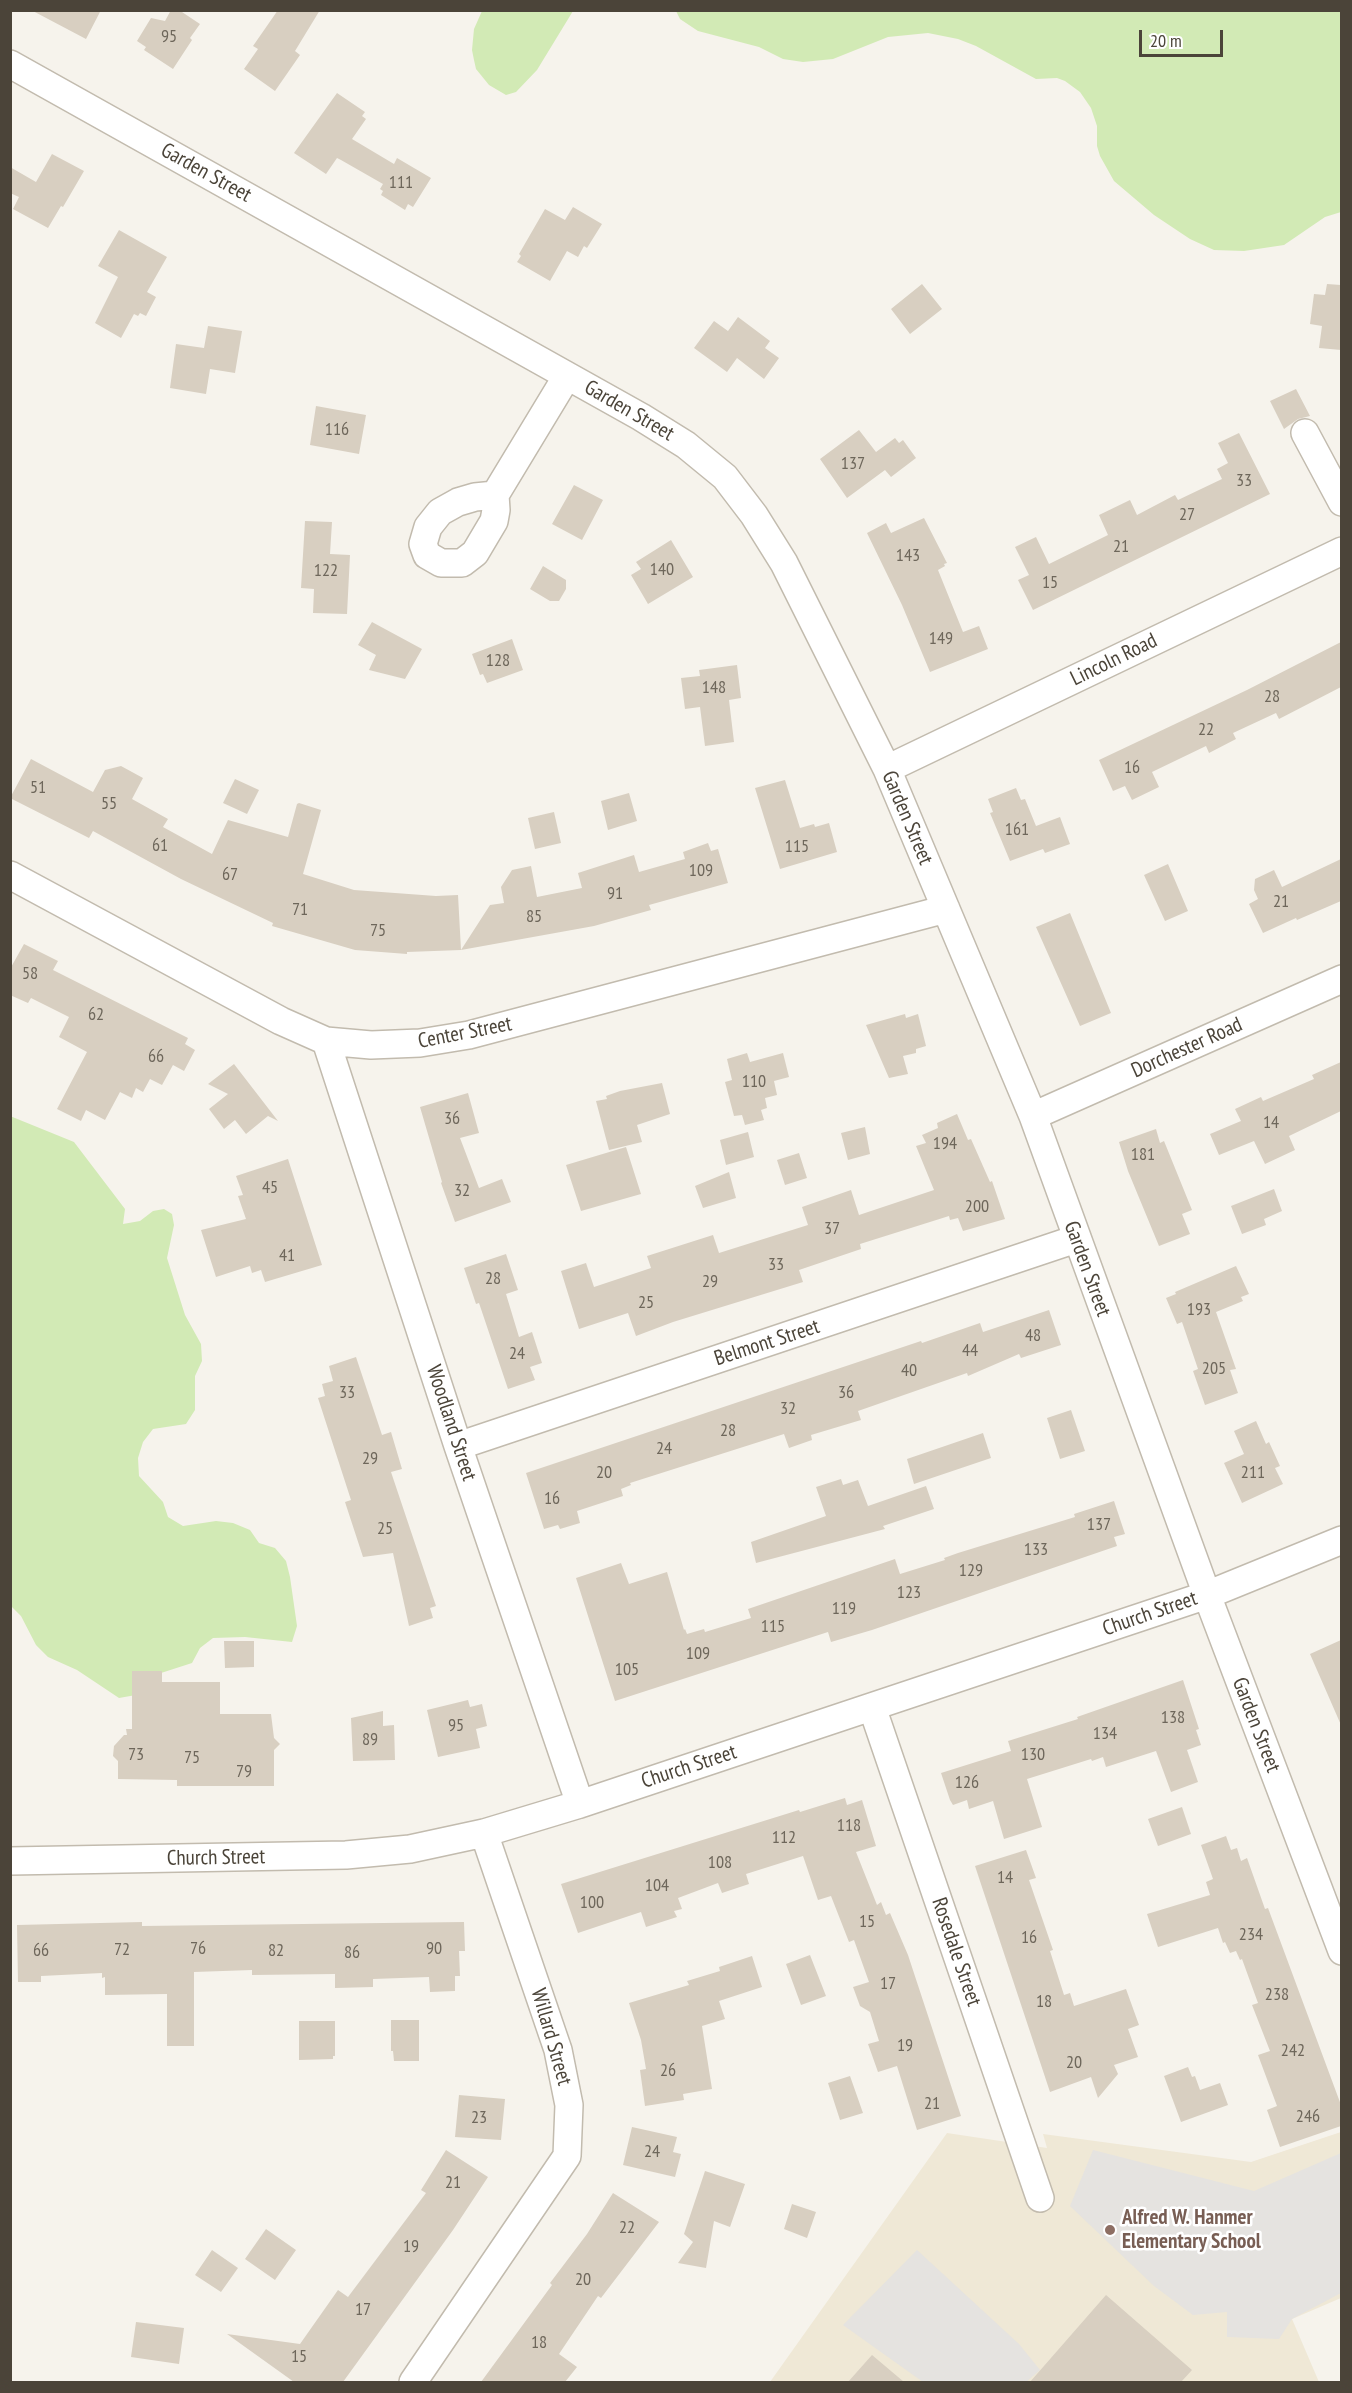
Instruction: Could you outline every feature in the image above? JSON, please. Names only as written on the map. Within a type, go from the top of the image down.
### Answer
[{"type":"street","name":"Garden Street","points":[[10,64],[641,417],[686,445],[725,477],[754,515],[784,563],[887,769],[1033,1116],[1207,1595],[1341,1951]]},
{"type":"street","points":[[495,495],[567,376]]},
{"type":"street","points":[[1305,433],[1341,502]]},
{"type":"street","name":"Lincoln Road","points":[[887,769],[1341,551]]},
{"type":"street","name":"Center Street","points":[[10,875],[281,1021],[326,1041],[371,1045],[410,1044],[469,1035],[946,909]]},
{"type":"street","name":"Dorchester Road","points":[[1033,1116],[1341,979]]},
{"type":"street","name":"Woodland Street","points":[[326,1041],[458,1446],[580,1804]]},
{"type":"street","name":"Belmont Street","points":[[458,1446],[1076,1239]]},
{"type":"street","name":"Church Street","points":[[10,1862],[346,1855],[410,1849],[484,1833],[580,1804],[1207,1595],[1341,1540]]},
{"type":"street","name":"Rosedale Street","points":[[872,1707],[1040,2198]]},
{"type":"street","name":"Willard Street","points":[[413,2382],[567,2156],[569,2104],[558,2050],[484,1833]]},
{"type":"shaded area","name":"Alfred W. Hanmer Elementary School","points":[[1341,2132],[1341,2298],[1292,2319],[1319,2382],[770,2382],[947,2133],[1047,2148],[1043,2134],[1251,2162]]},
{"type":"shaded area","points":[[1093,2150],[1254,2191],[1341,2153],[1341,2293],[1292,2319],[1279,2339],[1227,2337],[1227,2312],[1193,2315],[1154,2286],[1070,2206]]},
{"type":"shaded area","points":[[917,2250],[1019,2344],[1040,2370],[1026,2382],[923,2382],[843,2325]]},
{"type":"green space","points":[[482,11],[573,11],[537,70],[516,92],[506,95],[489,85],[476,69],[472,50],[474,29]]},
{"type":"green space","points":[[676,11],[1341,11],[1341,212],[1325,217],[1284,245],[1244,251],[1214,250],[1190,239],[1154,215],[1114,181],[1100,156],[1097,146],[1097,126],[1091,108],[1080,92],[1065,81],[1057,78],[1036,79],[976,46],[958,39],[928,33],[888,37],[833,59],[803,62],[783,59],[759,47],[698,31],[680,19]]},
{"type":"green space","points":[[10,1116],[74,1142],[125,1209],[123,1224],[140,1221],[153,1211],[164,1209],[172,1214],[174,1225],[167,1258],[185,1315],[201,1344],[202,1361],[195,1376],[195,1410],[186,1424],[153,1429],[143,1442],[138,1458],[139,1476],[163,1502],[168,1517],[183,1526],[216,1521],[233,1523],[250,1530],[259,1543],[275,1548],[286,1561],[290,1577],[297,1626],[292,1642],[245,1637],[213,1638],[200,1648],[192,1663],[161,1673],[136,1695],[119,1698],[77,1670],[48,1657],[36,1645],[21,1616],[11,1606]]},
{"type":"building","points":[[31,10],[101,10],[86,39]]},
{"type":"building","points":[[171,10],[179,10],[200,24],[173,69],[144,50],[146,47],[137,41],[151,18],[165,21]]},
{"type":"building","points":[[278,10],[320,10],[295,51],[300,55],[275,91],[244,69],[258,49],[253,46]]},
{"type":"building","points":[[337,93],[365,112],[362,116],[366,119],[352,139],[394,164],[397,158],[431,178],[413,207],[408,204],[405,210],[381,195],[383,191],[380,189],[383,184],[337,158],[326,174],[294,153]]},
{"type":"building","points":[[52,154],[84,171],[48,228],[13,209],[19,197],[10,193],[10,167],[36,182]]},
{"type":"building","points":[[573,207],[602,224],[587,248],[584,246],[578,257],[567,251],[550,281],[517,262],[521,256],[519,254],[545,209],[565,220]]},
{"type":"building","points":[[119,230],[167,257],[147,292],[156,297],[146,316],[140,313],[138,316],[134,314],[121,338],[95,323],[118,277],[98,266]]},
{"type":"building","points":[[922,284],[942,309],[910,334],[891,309]]},
{"type":"building","points":[[1327,284],[1341,285],[1341,350],[1319,348],[1322,326],[1310,324],[1314,294],[1325,295]]},
{"type":"building","points":[[738,317],[770,341],[765,348],[779,358],[764,379],[737,358],[727,372],[694,348],[714,321],[728,331]]},
{"type":"building","points":[[208,326],[242,331],[235,373],[210,369],[206,394],[170,388],[176,344],[204,348]]},
{"type":"building","points":[[1296,389],[1310,416],[1298,419],[1284,429],[1270,401]]},
{"type":"building","points":[[316,406],[366,415],[359,454],[310,445]]},
{"type":"building","points":[[859,430],[876,452],[895,438],[899,443],[903,440],[916,458],[891,477],[885,470],[847,498],[820,459]]},
{"type":"building","points":[[1239,433],[1270,494],[1033,610],[1018,580],[1029,575],[1015,547],[1036,537],[1049,564],[1108,535],[1099,515],[1130,500],[1137,515],[1175,495],[1178,500],[1222,479],[1217,469],[1228,463],[1218,443]]},
{"type":"building","points":[[574,485],[603,500],[582,540],[552,524]]},
{"type":"building","points":[[924,518],[947,563],[938,570],[963,632],[979,626],[988,649],[930,672],[902,605],[867,533],[886,523],[891,533]]},
{"type":"building","points":[[305,521],[332,522],[330,554],[350,555],[347,614],[313,613],[314,589],[301,588]]},
{"type":"building","points":[[671,540],[693,577],[648,604],[631,575],[641,569],[636,562]]},
{"type":"building","points":[[543,566],[566,580],[566,589],[559,601],[550,601],[530,589]]},
{"type":"building","points":[[372,622],[422,649],[405,679],[369,670],[376,655],[358,645]]},
{"type":"building","points":[[512,639],[523,670],[487,683],[483,674],[480,675],[472,654]]},
{"type":"building","points":[[1341,642],[1341,687],[1279,719],[1276,713],[1233,733],[1236,739],[1209,753],[1206,746],[1152,772],[1159,787],[1132,800],[1125,786],[1113,791],[1099,760],[1247,690]]},
{"type":"building","points":[[737,665],[741,698],[729,700],[734,742],[705,746],[700,707],[685,709],[681,678],[700,676],[699,670]]},
{"type":"building","points":[[31,759],[93,792],[105,770],[121,766],[143,778],[132,799],[168,819],[163,827],[212,854],[228,820],[288,837],[297,804],[321,810],[303,874],[354,890],[436,896],[458,895],[461,950],[407,952],[407,954],[355,950],[272,926],[273,923],[181,879],[93,831],[89,838],[10,798]]},
{"type":"building","points":[[235,779],[259,790],[247,814],[223,803]]},
{"type":"building","points":[[785,780],[800,828],[829,823],[837,852],[780,869],[755,788]]},
{"type":"building","points":[[1016,788],[1021,800],[1025,799],[1036,826],[1060,817],[1070,844],[1045,853],[1043,849],[1010,861],[990,813],[993,812],[988,799]]},
{"type":"building","points":[[629,793],[637,821],[608,830],[601,801]]},
{"type":"building","points":[[554,812],[561,843],[535,849],[528,818]]},
{"type":"building","points":[[708,843],[711,851],[718,849],[728,883],[649,905],[651,910],[594,926],[461,950],[490,905],[504,903],[501,887],[512,870],[531,866],[537,897],[582,888],[578,873],[634,855],[639,872],[685,859],[683,852]]},
{"type":"building","points":[[1341,859],[1341,901],[1263,933],[1249,904],[1258,899],[1254,890],[1255,879],[1274,870],[1282,887]]},
{"type":"building","points":[[1168,864],[1188,911],[1165,921],[1144,875]]},
{"type":"building","points":[[1070,913],[1111,1013],[1080,1026],[1036,927]]},
{"type":"building","points":[[24,944],[58,961],[53,970],[188,1038],[185,1044],[195,1050],[184,1071],[173,1065],[162,1085],[150,1079],[143,1092],[136,1088],[132,1098],[120,1092],[105,1120],[86,1110],[81,1121],[57,1109],[87,1052],[59,1037],[69,1017],[31,998],[28,1003],[10,995],[10,969]]},
{"type":"building","points":[[905,1014],[906,1018],[918,1014],[926,1046],[916,1049],[916,1053],[903,1056],[908,1074],[889,1078],[866,1025]]},
{"type":"building","points":[[747,1053],[750,1062],[783,1053],[789,1077],[774,1081],[777,1095],[765,1098],[767,1108],[761,1110],[764,1120],[745,1125],[742,1115],[734,1116],[725,1082],[732,1080],[727,1059]]},
{"type":"building","points":[[1341,1062],[1341,1111],[1289,1136],[1295,1150],[1265,1164],[1254,1141],[1219,1155],[1210,1134],[1241,1121],[1235,1109],[1261,1097],[1263,1101],[1314,1079],[1312,1075]]},
{"type":"building","points":[[234,1064],[278,1121],[268,1116],[246,1134],[235,1120],[224,1129],[209,1109],[228,1094],[208,1084]]},
{"type":"building","points":[[662,1083],[670,1114],[637,1125],[642,1142],[609,1150],[596,1101],[607,1099],[606,1096],[620,1091]]},
{"type":"building","points":[[468,1093],[479,1133],[460,1138],[479,1188],[502,1179],[511,1202],[455,1222],[441,1183],[420,1107]]},
{"type":"building","points":[[957,1114],[968,1140],[971,1139],[990,1182],[992,1181],[1005,1219],[963,1231],[958,1218],[950,1220],[949,1216],[860,1244],[861,1249],[799,1270],[803,1282],[673,1322],[636,1336],[628,1313],[579,1329],[561,1271],[586,1263],[594,1287],[651,1268],[647,1256],[713,1235],[719,1253],[808,1225],[802,1207],[851,1190],[859,1215],[934,1190],[916,1146],[926,1143],[922,1135],[938,1128],[937,1123]]},
{"type":"building","points":[[865,1127],[870,1154],[848,1160],[841,1133]]},
{"type":"building","points":[[1156,1129],[1160,1143],[1164,1141],[1192,1210],[1182,1214],[1190,1234],[1159,1246],[1128,1171],[1119,1142]]},
{"type":"building","points":[[748,1132],[754,1157],[726,1165],[720,1140]]},
{"type":"building","points":[[626,1147],[641,1194],[581,1211],[566,1165]]},
{"type":"building","points":[[799,1153],[807,1178],[785,1185],[777,1160]]},
{"type":"building","points":[[288,1159],[322,1265],[265,1282],[261,1270],[252,1273],[250,1266],[216,1277],[201,1230],[246,1219],[238,1196],[243,1195],[236,1176]]},
{"type":"building","points":[[729,1172],[736,1198],[703,1208],[695,1186]]},
{"type":"building","points":[[1274,1189],[1282,1211],[1264,1219],[1266,1225],[1242,1234],[1231,1206]]},
{"type":"building","points":[[506,1254],[518,1290],[506,1294],[519,1337],[532,1332],[542,1363],[530,1367],[535,1380],[508,1389],[479,1303],[476,1304],[464,1268]]},
{"type":"building","points":[[1236,1266],[1249,1294],[1241,1297],[1243,1301],[1216,1312],[1236,1369],[1230,1370],[1238,1393],[1205,1405],[1193,1371],[1198,1369],[1182,1322],[1177,1324],[1166,1298]]},
{"type":"building","points":[[1049,1310],[1061,1345],[1021,1358],[1019,1354],[968,1376],[967,1373],[858,1411],[861,1420],[811,1435],[812,1440],[789,1448],[784,1434],[630,1483],[631,1485],[621,1489],[623,1496],[577,1511],[580,1523],[560,1529],[558,1525],[544,1529],[526,1473],[921,1341],[922,1343],[980,1323],[983,1332]]},
{"type":"building","points":[[356,1357],[382,1435],[391,1432],[402,1469],[391,1472],[436,1606],[430,1608],[433,1618],[409,1626],[393,1553],[363,1557],[345,1502],[351,1500],[318,1398],[325,1396],[322,1384],[333,1381],[329,1366]]},
{"type":"building","points":[[1071,1410],[1085,1451],[1060,1459],[1047,1418]]},
{"type":"building","points":[[1256,1421],[1266,1444],[1269,1442],[1280,1466],[1275,1468],[1283,1484],[1242,1503],[1224,1463],[1244,1454],[1234,1431]]},
{"type":"building","points":[[983,1433],[991,1458],[914,1484],[907,1459]]},
{"type":"building","points":[[841,1479],[843,1485],[858,1480],[868,1506],[926,1486],[934,1509],[883,1526],[885,1529],[756,1563],[751,1542],[826,1516],[816,1487]]},
{"type":"building","points":[[1114,1501],[1125,1534],[1114,1537],[1117,1546],[872,1630],[831,1642],[828,1632],[615,1701],[576,1578],[621,1563],[629,1584],[667,1572],[684,1630],[687,1634],[704,1629],[705,1632],[751,1618],[748,1609],[895,1559],[900,1574],[945,1560],[944,1558],[958,1553],[1075,1517],[1074,1514]]},
{"type":"building","points":[[1341,1640],[1341,1725],[1310,1654]]},
{"type":"building","points":[[224,1641],[254,1641],[254,1667],[225,1668]]},
{"type":"building","points":[[132,1671],[162,1671],[162,1682],[220,1682],[220,1714],[271,1714],[274,1738],[280,1744],[274,1750],[274,1786],[177,1786],[177,1780],[118,1779],[118,1761],[113,1756],[114,1746],[124,1735],[127,1735],[126,1729],[132,1729]]},
{"type":"building","points":[[1183,1680],[1199,1729],[1196,1730],[1201,1745],[1187,1750],[1198,1782],[1171,1792],[1156,1751],[1106,1767],[1103,1757],[1092,1761],[1091,1759],[1027,1779],[1042,1827],[1004,1839],[993,1801],[969,1809],[967,1800],[953,1805],[950,1800],[941,1773],[1011,1751],[1008,1741],[1078,1719],[1077,1717]]},
{"type":"building","points":[[468,1700],[470,1707],[482,1704],[487,1726],[476,1729],[480,1748],[438,1757],[427,1710]]},
{"type":"building","points":[[383,1711],[383,1726],[394,1725],[395,1760],[353,1761],[351,1718]]},
{"type":"building","points":[[845,1798],[847,1805],[862,1800],[876,1846],[856,1852],[877,1905],[881,1902],[886,1915],[890,1913],[908,1955],[961,2116],[917,2130],[897,2066],[878,2072],[868,2044],[879,2041],[870,2012],[860,2006],[853,1987],[869,1982],[854,1940],[849,1942],[831,1896],[818,1900],[803,1856],[746,1874],[749,1884],[722,1893],[718,1883],[678,1898],[682,1909],[674,1911],[677,1917],[646,1927],[641,1912],[578,1933],[561,1884],[799,1810],[800,1812]]},
{"type":"building","points":[[1182,1807],[1191,1834],[1158,1846],[1148,1819]]},
{"type":"building","points":[[1226,1836],[1231,1850],[1237,1848],[1241,1861],[1247,1858],[1265,1909],[1268,1908],[1341,2105],[1341,2126],[1280,2147],[1267,2110],[1277,2106],[1258,2055],[1270,2051],[1252,2005],[1258,2003],[1242,1959],[1240,1960],[1236,1951],[1230,1953],[1225,1942],[1223,1943],[1218,1928],[1158,1947],[1147,1914],[1210,1895],[1206,1882],[1213,1879],[1201,1845]]},
{"type":"building","points":[[1026,1850],[1036,1878],[1029,1880],[1053,1950],[1050,1951],[1064,1995],[1070,1993],[1074,2006],[1126,1989],[1139,2025],[1128,2029],[1138,2057],[1114,2065],[1118,2074],[1098,2098],[1091,2077],[1050,2092],[975,1866]]},
{"type":"building","points":[[142,1922],[142,1926],[464,1922],[465,1951],[459,1951],[460,1976],[455,1976],[455,1991],[430,1992],[429,1977],[373,1979],[373,1987],[335,1988],[335,1974],[252,1975],[252,1970],[194,1972],[194,2046],[167,2046],[167,1994],[105,1995],[105,1977],[102,1978],[102,1973],[41,1976],[41,1982],[18,1982],[17,1925]]},
{"type":"building","points":[[810,1955],[826,1996],[801,2005],[786,1964]]},
{"type":"building","points":[[752,1956],[762,1987],[719,2001],[725,2019],[702,2026],[712,2089],[683,2094],[684,2100],[645,2106],[640,2070],[646,2069],[641,2040],[629,2003],[689,1985],[687,1981],[720,1971],[719,1967]]},
{"type":"building","points":[[391,2020],[419,2020],[419,2061],[394,2061],[393,2051],[391,2051]]},
{"type":"building","points":[[299,2021],[335,2021],[335,2056],[333,2059],[299,2060]]},
{"type":"building","points":[[1188,2067],[1192,2077],[1195,2076],[1200,2090],[1220,2083],[1228,2105],[1181,2122],[1164,2076]]},
{"type":"building","points":[[850,2076],[863,2113],[840,2120],[828,2083]]},
{"type":"building","points":[[459,2095],[505,2099],[501,2140],[455,2137]]},
{"type":"building","points":[[632,2127],[677,2137],[673,2152],[681,2154],[675,2177],[623,2165]]},
{"type":"building","points":[[446,2150],[488,2177],[453,2230],[343,2382],[294,2382],[227,2334],[300,2344],[338,2290],[348,2297],[426,2193],[421,2190]]},
{"type":"building","points":[[705,2171],[745,2184],[730,2227],[714,2221],[706,2268],[678,2263],[693,2242],[684,2234]]},
{"type":"building","points":[[613,2193],[659,2222],[601,2298],[598,2296],[559,2354],[577,2367],[565,2382],[481,2382],[552,2285],[550,2283],[587,2234]]},
{"type":"building","points":[[792,2204],[816,2212],[807,2238],[784,2229]]},
{"type":"building","points":[[266,2229],[296,2250],[275,2280],[245,2259]]},
{"type":"building","points":[[212,2250],[238,2268],[221,2292],[195,2275]]},
{"type":"building","points":[[1106,2295],[1192,2370],[1181,2382],[1030,2382]]},
{"type":"building","points":[[136,2322],[184,2328],[179,2364],[131,2357]]},
{"type":"building","points":[[872,2355],[904,2382],[848,2382]]},
{"type":"place","name":"Alfred W. Hanmer Elementary School","points":[[1110,2230]]}]
